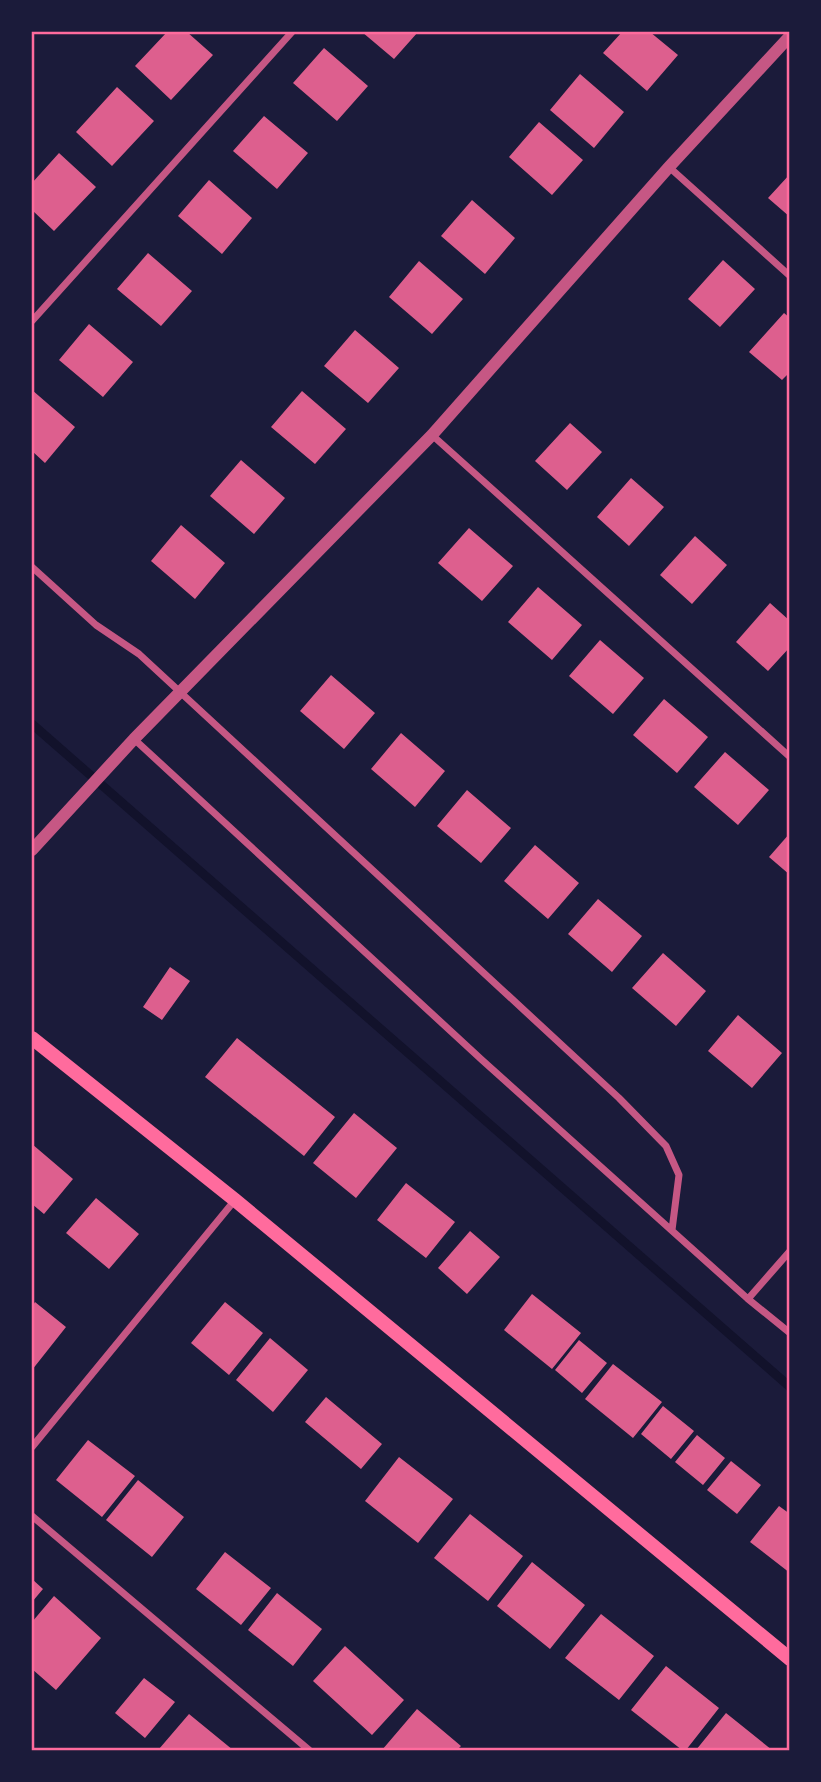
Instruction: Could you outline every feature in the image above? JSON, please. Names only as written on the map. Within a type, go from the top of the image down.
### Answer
[{"type":"main road","points":[[32,1038],[235,1200],[789,1659]]},
{"type":"street","points":[[32,321],[292,32]]},
{"type":"street","points":[[32,850],[121,752],[432,435],[668,167],[789,36]]},
{"type":"street","points":[[668,167],[789,276]]},
{"type":"street","points":[[432,435],[789,757]]},
{"type":"street","points":[[32,567],[96,625],[139,654],[619,1098],[666,1146],[679,1175],[672,1230]]},
{"type":"street","points":[[134,739],[482,1060],[789,1333]]},
{"type":"street","points":[[32,1447],[235,1200]]},
{"type":"street","points":[[748,1299],[789,1251]]},
{"type":"street","points":[[32,1516],[309,1751]]},
{"type":"building","points":[[167,32],[187,32],[213,55],[171,100],[135,66]]},
{"type":"building","points":[[362,32],[418,32],[394,59]]},
{"type":"building","points":[[622,32],[650,32],[678,55],[647,91],[603,53]]},
{"type":"building","points":[[324,48],[368,86],[337,121],[293,83]]},
{"type":"building","points":[[580,74],[624,112],[594,148],[550,110]]},
{"type":"building","points":[[117,87],[154,121],[112,166],[76,132]]},
{"type":"building","points":[[264,116],[308,153],[277,189],[233,151]]},
{"type":"building","points":[[539,122],[583,160],[552,195],[509,157]]},
{"type":"building","points":[[59,153],[96,187],[54,231],[32,210],[32,183]]},
{"type":"building","points":[[790,174],[790,217],[768,198]]},
{"type":"building","points":[[209,180],[252,218],[222,254],[178,216]]},
{"type":"building","points":[[472,200],[515,238],[485,274],[441,236]]},
{"type":"building","points":[[148,253],[192,291],[161,326],[117,289]]},
{"type":"building","points":[[723,260],[755,289],[720,327],[688,299]]},
{"type":"building","points":[[419,261],[463,299],[432,334],[389,297]]},
{"type":"building","points":[[784,313],[790,318],[790,372],[782,380],[749,352]]},
{"type":"building","points":[[89,324],[133,362],[103,397],[59,360]]},
{"type":"building","points":[[355,330],[399,368],[368,403],[324,366]]},
{"type":"building","points":[[32,390],[75,427],[45,463],[32,451]]},
{"type":"building","points":[[302,391],[346,429],[315,464],[271,427]]},
{"type":"building","points":[[570,423],[602,452],[567,490],[535,461]]},
{"type":"building","points":[[241,460],[285,498],[254,534],[210,496]]},
{"type":"building","points":[[631,478],[664,507],[629,546],[597,517]]},
{"type":"building","points":[[181,525],[225,563],[195,599],[151,561]]},
{"type":"building","points":[[469,528],[513,566],[482,601],[438,563]]},
{"type":"building","points":[[695,536],[727,565],[692,604],[660,575]]},
{"type":"building","points":[[538,587],[582,625],[552,660],[508,622]]},
{"type":"building","points":[[770,603],[790,621],[790,647],[768,671],[736,642]]},
{"type":"building","points":[[600,640],[644,678],[613,714],[569,676]]},
{"type":"building","points":[[331,675],[375,713],[344,749],[300,711]]},
{"type":"building","points":[[664,699],[708,737],[677,773],[633,735]]},
{"type":"building","points":[[401,733],[445,771],[415,807],[371,769]]},
{"type":"building","points":[[725,752],[769,790],[738,825],[694,787]]},
{"type":"building","points":[[467,790],[511,828],[481,863],[437,826]]},
{"type":"building","points":[[790,833],[790,875],[769,857]]},
{"type":"building","points":[[535,845],[579,883],[548,919],[504,881]]},
{"type":"building","points":[[598,899],[642,936],[612,972],[568,934]]},
{"type":"building","points":[[663,953],[706,991],[676,1026],[632,988]]},
{"type":"building","points":[[170,967],[190,981],[162,1020],[143,1007]]},
{"type":"building","points":[[738,1015],[782,1053],[752,1088],[708,1051]]},
{"type":"building","points":[[237,1038],[335,1117],[304,1156],[205,1077]]},
{"type":"building","points":[[354,1113],[397,1148],[356,1198],[313,1163]]},
{"type":"building","points":[[32,1144],[73,1179],[44,1214],[32,1204]]},
{"type":"building","points":[[406,1183],[455,1222],[426,1258],[377,1220]]},
{"type":"building","points":[[96,1198],[139,1234],[109,1269],[66,1233]]},
{"type":"building","points":[[470,1231],[500,1257],[467,1294],[438,1268]]},
{"type":"building","points":[[532,1294],[581,1333],[552,1369],[504,1330]]},
{"type":"building","points":[[35,1302],[66,1327],[32,1370],[32,1307]]},
{"type":"building","points":[[225,1302],[263,1333],[229,1375],[191,1343]]},
{"type":"building","points":[[270,1338],[308,1370],[273,1412],[236,1380]]},
{"type":"building","points":[[579,1340],[607,1363],[582,1393],[555,1370]]},
{"type":"building","points":[[613,1364],[662,1402],[633,1438],[585,1399]]},
{"type":"building","points":[[326,1397],[382,1444],[361,1469],[305,1422]]},
{"type":"building","points":[[663,1406],[694,1431],[671,1459],[641,1434]]},
{"type":"building","points":[[697,1435],[725,1458],[703,1485],[675,1462]]},
{"type":"building","points":[[88,1440],[135,1476],[102,1517],[56,1480]]},
{"type":"building","points":[[399,1457],[453,1499],[418,1543],[365,1501]]},
{"type":"building","points":[[731,1461],[761,1485],[737,1514],[707,1490]]},
{"type":"building","points":[[138,1480],[184,1517],[152,1557],[106,1520]]},
{"type":"building","points":[[779,1506],[790,1514],[790,1573],[750,1542]]},
{"type":"building","points":[[470,1514],[523,1556],[488,1601],[434,1558]]},
{"type":"building","points":[[225,1552],[271,1588],[241,1625],[196,1589]]},
{"type":"building","points":[[532,1562],[585,1605],[550,1649],[497,1606]]},
{"type":"building","points":[[32,1579],[43,1589],[32,1602]]},
{"type":"building","points":[[277,1593],[322,1629],[293,1666],[248,1630]]},
{"type":"building","points":[[54,1596],[101,1638],[56,1690],[32,1669],[32,1622]]},
{"type":"building","points":[[601,1614],[654,1656],[619,1700],[565,1658]]},
{"type":"building","points":[[345,1646],[404,1700],[372,1735],[313,1681]]},
{"type":"building","points":[[666,1666],[719,1708],[686,1750],[682,1750],[631,1710]]},
{"type":"building","points":[[144,1678],[175,1702],[145,1738],[115,1713]]},
{"type":"building","points":[[417,1709],[461,1746],[457,1750],[382,1750]]},
{"type":"building","points":[[726,1713],[772,1750],[696,1750]]},
{"type":"building","points":[[189,1714],[233,1750],[159,1749]]},
{"type":"waterway","points":[[32,724],[790,1387]]}]
